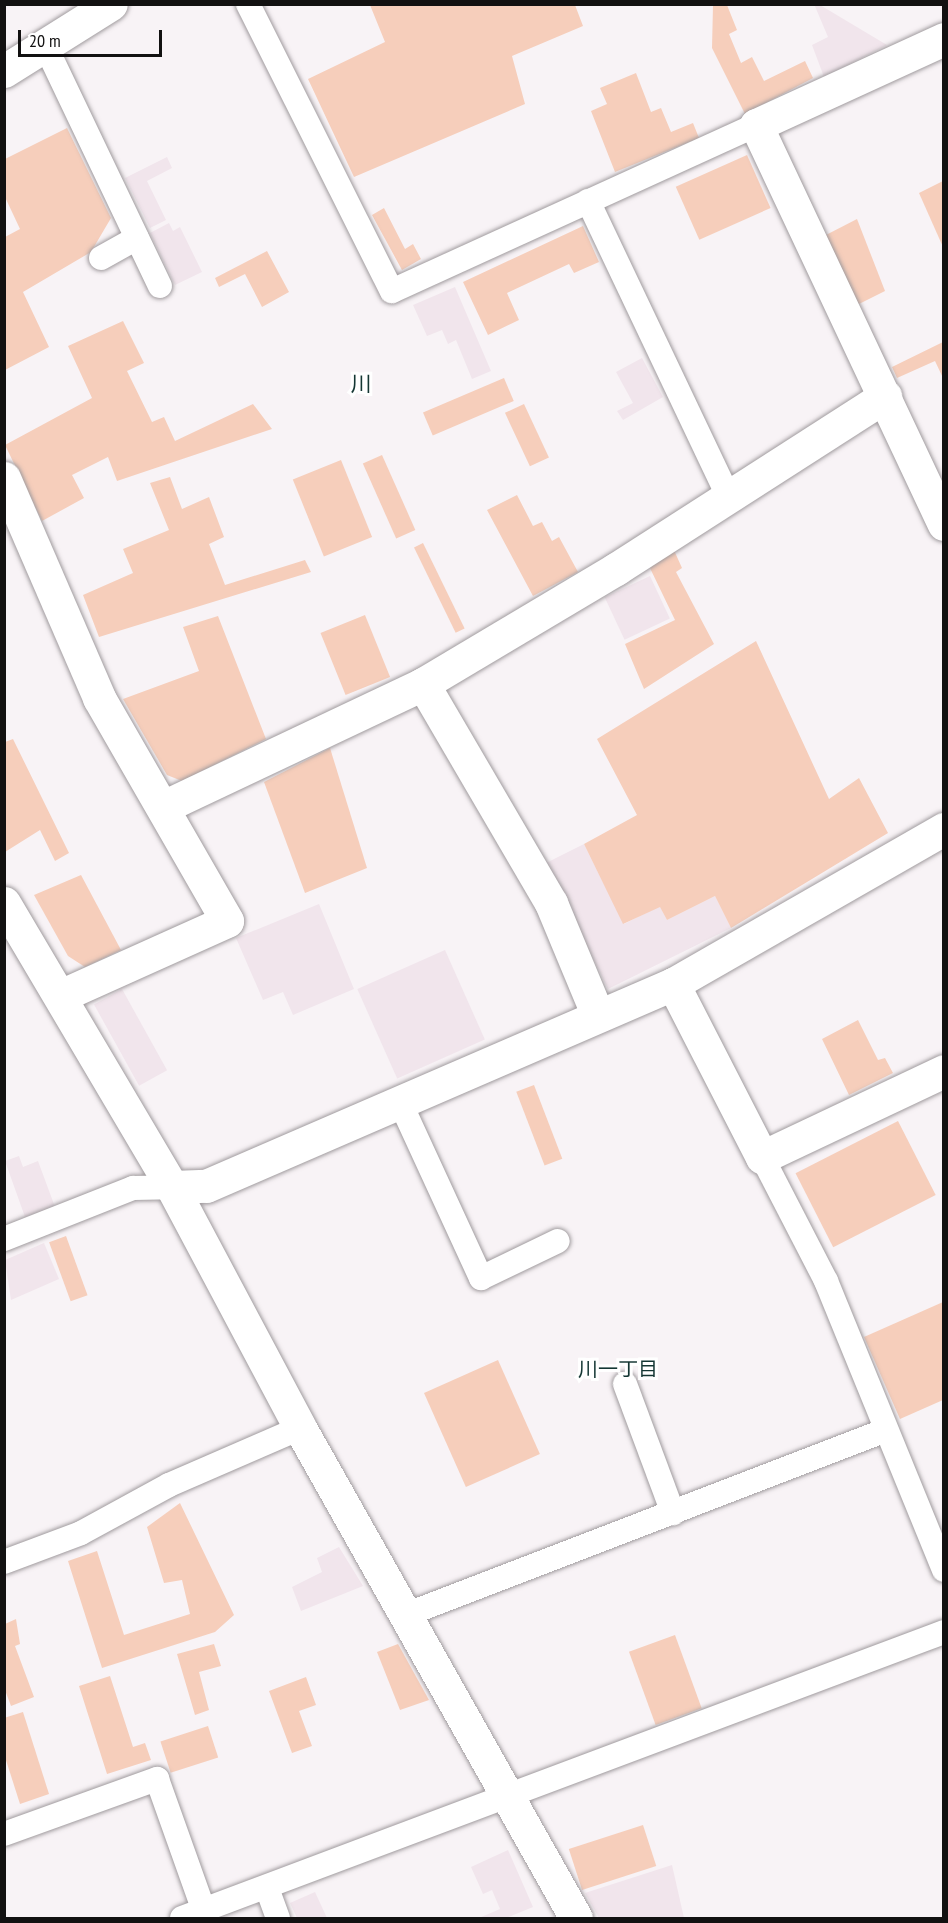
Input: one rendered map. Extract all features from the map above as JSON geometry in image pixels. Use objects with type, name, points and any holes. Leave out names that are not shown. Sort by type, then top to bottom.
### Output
[{"type":"street","points":[[4,71],[111,4]]},
{"type":"street","points":[[944,39],[756,125],[944,524]]},
{"type":"street","points":[[165,806],[423,684],[728,496],[885,396]]},
{"type":"street","points":[[4,478],[99,698],[165,806],[227,921],[60,996]]},
{"type":"street","points":[[423,684],[551,903],[598,1016]]},
{"type":"street","points":[[172,1187],[206,1186],[674,984],[944,829]]},
{"type":"street","points":[[4,903],[15,943],[60,996],[172,1187],[300,1428],[408,1614],[506,1797],[576,1918]]},
{"type":"street","points":[[674,984],[762,1157],[944,1071]]},
{"type":"lane","points":[[248,4],[392,291],[756,125]]},
{"type":"lane","points":[[45,45],[160,286]]},
{"type":"lane","points":[[588,201],[728,496]]},
{"type":"lane","points":[[101,258],[137,238]]},
{"type":"lane","points":[[400,1102],[481,1278],[558,1241]]},
{"type":"lane","points":[[762,1157],[826,1281],[944,1570]]},
{"type":"lane","points":[[4,1239],[133,1188],[172,1187]]},
{"type":"lane","points":[[625,1384],[673,1513]]},
{"type":"lane","points":[[4,1562],[81,1533],[169,1485],[300,1428]]},
{"type":"lane","points":[[408,1614],[886,1430]]},
{"type":"lane","points":[[4,1834],[156,1779],[193,1915],[944,1632]]},
{"type":"lane","points":[[267,1888],[278,1918]]},
{"type":"shaded area","points":[[814,4],[820,5],[887,45],[824,77],[812,45],[828,37]]},
{"type":"shaded area","points":[[370,5],[575,5],[583,26],[512,56],[525,104],[354,177],[308,79],[385,42]]},
{"type":"shaded area","points":[[713,5],[727,5],[737,30],[729,34],[741,63],[752,57],[764,81],[805,61],[813,78],[745,114],[712,48]]},
{"type":"shaded area","points":[[636,73],[651,112],[661,108],[671,132],[693,123],[699,138],[615,172],[591,111],[607,104],[600,88]]},
{"type":"shaded area","points":[[67,128],[111,218],[91,252],[23,292],[49,347],[5,370],[5,237],[20,229],[5,197],[5,159]]},
{"type":"shaded area","points":[[747,155],[771,208],[699,240],[676,187]]},
{"type":"shaded area","points":[[167,157],[172,168],[147,181],[166,220],[150,228],[125,178]]},
{"type":"shaded area","points":[[943,181],[943,247],[919,193]]},
{"type":"shaded area","points":[[384,208],[405,249],[413,244],[421,259],[402,270],[372,215]]},
{"type":"shaded area","points":[[857,219],[885,291],[857,305],[824,236]]},
{"type":"shaded area","points":[[169,223],[173,231],[180,227],[202,272],[175,285],[150,233]]},
{"type":"shaded area","points":[[583,226],[599,262],[574,273],[569,264],[507,293],[519,320],[488,335],[463,282]]},
{"type":"shaded area","points":[[267,251],[289,292],[262,307],[245,274],[219,287],[215,278]]},
{"type":"shaded area","points":[[455,287],[491,371],[472,379],[456,340],[448,344],[442,330],[427,336],[413,305]]},
{"type":"shaded area","points":[[123,321],[144,363],[127,371],[152,422],[164,417],[175,441],[253,404],[272,429],[117,481],[108,457],[72,475],[84,498],[42,521],[5,445],[92,398],[68,346]]},
{"type":"shaded area","points":[[943,342],[943,378],[935,361],[897,378],[892,367]]},
{"type":"shaded area","points":[[642,358],[663,397],[623,420],[617,411],[633,403],[616,372]]},
{"type":"shaded area","points":[[504,378],[514,401],[433,435],[423,412]]},
{"type":"shaded area","points":[[524,404],[549,457],[530,466],[505,413]]},
{"type":"shaded area","points":[[382,455],[415,530],[396,538],[363,464]]},
{"type":"shaded area","points":[[341,460],[372,537],[324,556],[293,479]]},
{"type":"shaded area","points":[[170,477],[182,509],[209,497],[224,537],[209,544],[225,585],[305,560],[311,572],[99,637],[83,595],[133,573],[123,549],[169,530],[150,483]]},
{"type":"shaded area","points":[[517,495],[533,526],[542,522],[552,541],[559,537],[578,572],[533,596],[487,510]]},
{"type":"shaded area","points":[[423,543],[465,628],[456,633],[414,547]]},
{"type":"shaded area","points":[[673,548],[682,568],[676,572],[714,644],[644,689],[625,644],[675,620],[649,566]]},
{"type":"shaded area","points":[[650,576],[670,619],[625,640],[605,597]]},
{"type":"shaded area","points":[[365,615],[390,677],[346,695],[320,633]]},
{"type":"shaded area","points":[[218,616],[266,739],[182,781],[167,775],[123,699],[199,671],[183,627]]},
{"type":"shaded area","points":[[756,641],[829,799],[859,778],[888,833],[731,928],[715,896],[667,920],[660,907],[623,924],[584,844],[637,815],[597,739]]},
{"type":"shaded area","points":[[13,739],[69,853],[55,861],[40,830],[5,852],[5,742]]},
{"type":"shaded area","points":[[330,748],[367,868],[305,893],[264,782]]},
{"type":"shaded area","points":[[584,844],[624,924],[660,906],[667,920],[715,896],[731,928],[608,989],[546,863]]},
{"type":"shaded area","points":[[81,875],[121,950],[85,967],[68,956],[34,895]]},
{"type":"shaded area","points":[[319,904],[354,989],[293,1015],[283,992],[263,1000],[236,938]]},
{"type":"shaded area","points":[[445,950],[485,1040],[397,1079],[357,989]]},
{"type":"shaded area","points":[[122,989],[167,1070],[139,1086],[94,1005]]},
{"type":"shaded area","points":[[858,1020],[878,1060],[885,1058],[893,1073],[849,1095],[822,1039]]},
{"type":"shaded area","points":[[534,1085],[562,1159],[545,1166],[516,1092]]},
{"type":"shaded area","points":[[898,1121],[936,1195],[833,1247],[796,1173]]},
{"type":"shaded area","points":[[19,1156],[23,1167],[38,1161],[55,1207],[25,1217],[5,1161]]},
{"type":"shaded area","points":[[66,1236],[88,1295],[71,1301],[49,1242]]},
{"type":"shaded area","points":[[44,1243],[59,1279],[11,1300],[5,1260]]},
{"type":"shaded area","points":[[943,1302],[943,1400],[900,1419],[864,1337]]},
{"type":"shaded area","points":[[498,1360],[540,1454],[466,1487],[424,1393]]},
{"type":"shaded area","points":[[180,1503],[234,1615],[215,1632],[102,1668],[68,1561],[97,1551],[124,1635],[190,1614],[182,1580],[164,1583],[147,1527]]},
{"type":"shaded area","points":[[339,1547],[363,1586],[301,1611],[292,1587],[322,1572],[317,1558]]},
{"type":"shaded area","points":[[16,1619],[20,1644],[15,1646],[34,1697],[11,1706],[5,1690],[5,1624]]},
{"type":"shaded area","points":[[675,1635],[702,1708],[656,1725],[629,1652]]},
{"type":"shaded area","points":[[214,1644],[221,1666],[199,1672],[209,1710],[195,1715],[177,1654]]},
{"type":"shaded area","points":[[398,1644],[429,1700],[400,1710],[377,1652]]},
{"type":"shaded area","points":[[110,1676],[133,1747],[145,1743],[151,1760],[107,1774],[79,1686]]},
{"type":"shaded area","points":[[306,1677],[316,1705],[299,1711],[312,1746],[292,1753],[269,1691]]},
{"type":"shaded area","points":[[23,1712],[49,1794],[20,1804],[5,1757],[4,1718]]},
{"type":"shaded area","points":[[208,1726],[218,1757],[171,1773],[160,1741]]},
{"type":"shaded area","points":[[643,1825],[656,1866],[582,1890],[569,1849]]},
{"type":"shaded area","points":[[508,1850],[533,1907],[506,1918],[479,1918],[500,1909],[492,1890],[483,1894],[471,1867]]},
{"type":"shaded area","points":[[672,1865],[684,1918],[599,1918],[585,1893]]},
{"type":"shaded area","points":[[315,1892],[327,1918],[297,1918],[290,1903]]},
{"type":"district","name":"川","points":[[361,384]]},
{"type":"district","name":"川一丁目","points":[[618,1369]]}]
